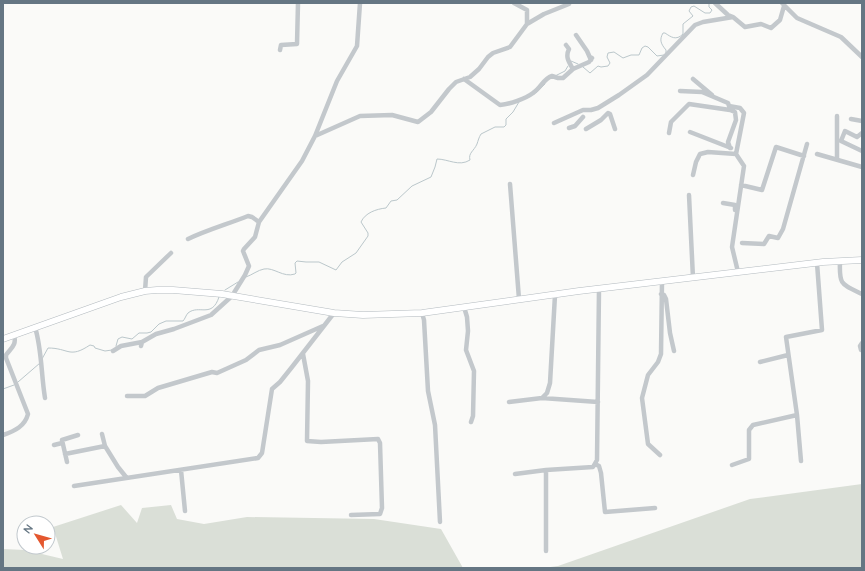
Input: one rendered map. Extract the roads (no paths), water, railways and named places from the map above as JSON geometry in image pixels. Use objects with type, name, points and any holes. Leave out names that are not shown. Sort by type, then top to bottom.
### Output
[{"type":"main road","points":[[3,340],[35,327],[121,297],[145,291],[173,290],[232,296],[334,314],[363,316],[422,313],[738,272],[817,263],[862,260]]},
{"type":"street","points":[[280,50],[281,45],[297,44],[298,3]]},
{"type":"street","points":[[113,351],[121,346],[141,344],[156,334],[211,315],[232,296],[249,266],[243,251],[255,237],[259,222],[302,161],[315,136],[338,81],[357,46],[360,3]]},
{"type":"street","points":[[514,3],[527,10],[527,24]]},
{"type":"street","points":[[714,3],[745,27],[761,24],[771,28],[780,20],[783,4]]},
{"type":"street","points":[[315,136],[360,116],[392,115],[418,122],[431,112],[456,82],[470,77],[493,53],[510,47],[527,24],[544,14],[569,4]]},
{"type":"street","points":[[783,4],[797,18],[841,37],[862,57]]},
{"type":"street","points":[[554,123],[583,110],[598,108],[619,95],[646,76],[695,24],[733,17]]},
{"type":"street","points":[[464,79],[500,105],[507,104],[533,93],[548,77],[552,76],[561,79],[574,69],[589,62],[591,59],[576,35]]},
{"type":"street","points":[[566,45],[569,49],[567,54],[568,59],[574,69]]},
{"type":"street","points":[[693,79],[716,98]]},
{"type":"street","points":[[680,91],[702,92],[728,103],[729,105],[740,108],[744,113],[736,152]]},
{"type":"street","points":[[669,133],[671,122],[689,104],[730,110],[735,112],[736,120],[732,135],[728,142],[730,148]]},
{"type":"street","points":[[586,128],[597,123],[608,113],[610,114],[615,129]]},
{"type":"street","points":[[836,116],[837,159]]},
{"type":"street","points":[[569,128],[574,126],[583,117]]},
{"type":"street","points":[[851,119],[862,121]]},
{"type":"street","points":[[862,133],[857,137],[845,131],[840,141],[862,151]]},
{"type":"street","points":[[690,132],[730,148],[736,152],[744,166],[732,247],[738,272]]},
{"type":"street","points":[[742,243],[764,244],[770,236],[778,238],[783,229],[807,144]]},
{"type":"street","points":[[741,185],[762,190],[776,147],[804,156]]},
{"type":"street","points":[[693,175],[696,162],[700,154],[708,152],[736,152]]},
{"type":"street","points":[[817,154],[862,167]]},
{"type":"street","points":[[510,184],[519,300]]},
{"type":"street","points":[[689,195],[693,278]]},
{"type":"street","points":[[723,203],[735,206],[730,239],[733,242]]},
{"type":"street","points":[[188,239],[210,229],[248,216],[259,222]]},
{"type":"street","points":[[145,291],[146,277],[171,253]]},
{"type":"street","points":[[840,261],[839,277],[843,285],[862,294]]},
{"type":"street","points":[[801,461],[797,415],[786,336],[822,330],[817,263]]},
{"type":"street","points":[[660,456],[648,444],[642,398],[648,375],[658,362],[661,354],[662,282]]},
{"type":"street","points":[[515,474],[546,470],[593,467],[597,460],[599,289]]},
{"type":"street","points":[[661,294],[666,298],[670,333],[674,351]]},
{"type":"street","points":[[542,398],[547,393],[550,383],[555,295]]},
{"type":"street","points":[[464,307],[467,317],[468,331],[466,350],[474,371],[473,416],[471,422]]},
{"type":"street","points":[[422,313],[424,320],[428,391],[435,425],[440,522]]},
{"type":"street","points":[[74,486],[258,458],[262,453],[272,389],[280,382],[334,314]]},
{"type":"street","points":[[126,396],[145,396],[158,388],[212,372],[217,372],[246,360],[259,350],[280,345],[325,326]]},
{"type":"street","points":[[35,327],[41,352],[41,372],[45,398]]},
{"type":"street","points":[[3,434],[20,428],[26,421],[28,414],[6,358],[6,355],[14,344],[14,335]]},
{"type":"street","points":[[861,350],[860,346],[862,343]]},
{"type":"street","points":[[303,354],[308,381],[307,441],[321,442],[378,439],[380,443],[382,508],[380,514],[351,515]]},
{"type":"street","points":[[760,362],[788,355]]},
{"type":"street","points":[[509,402],[542,398],[598,402]]},
{"type":"street","points":[[732,465],[749,459],[749,430],[753,425],[797,415]]},
{"type":"street","points":[[102,434],[104,446],[126,477]]},
{"type":"street","points":[[54,445],[62,443],[62,440],[78,435]]},
{"type":"street","points":[[62,443],[67,462]]},
{"type":"street","points":[[65,454],[104,446]]},
{"type":"street","points":[[595,464],[599,466],[602,473],[605,512],[656,508]]},
{"type":"street","points":[[181,470],[185,510]]},
{"type":"street","points":[[546,470],[546,551]]},
{"type":"waterway","points":[[666,53],[666,50],[661,42],[663,33],[674,38],[680,36],[683,34],[683,24],[693,16],[689,11],[691,7],[694,6],[705,13],[710,13],[712,10],[709,7],[709,3]]},
{"type":"waterway","points":[[583,67],[590,73],[598,66],[608,66],[610,63],[607,57],[608,53],[614,52],[623,58],[631,55],[639,55],[642,48],[645,46],[657,56],[664,55]]},
{"type":"waterway","points":[[571,61],[578,64]]},
{"type":"waterway","points":[[555,76],[565,71],[568,66]]},
{"type":"waterway","points":[[536,93],[545,84]]},
{"type":"waterway","points":[[246,277],[264,269],[286,275],[295,274],[295,263],[297,261],[319,262],[336,270],[342,262],[356,253],[368,236],[368,233],[361,222],[365,216],[375,210],[386,208],[391,201],[397,200],[412,186],[431,177],[437,159],[458,163],[470,160],[471,154],[481,134],[495,127],[504,127],[506,125],[506,119],[513,112],[519,102]]},
{"type":"waterway","points":[[225,290],[238,282]]},
{"type":"waterway","points":[[116,346],[118,339],[122,337],[132,339],[139,333],[151,332],[159,324],[166,321],[183,321],[188,313],[192,311],[213,308],[219,297]]},
{"type":"waterway","points":[[42,359],[48,348],[73,352],[90,345],[105,351],[112,350]]},
{"type":"waterway","points":[[18,382],[40,363]]},
{"type":"waterway","points":[[3,389],[14,385]]}]
